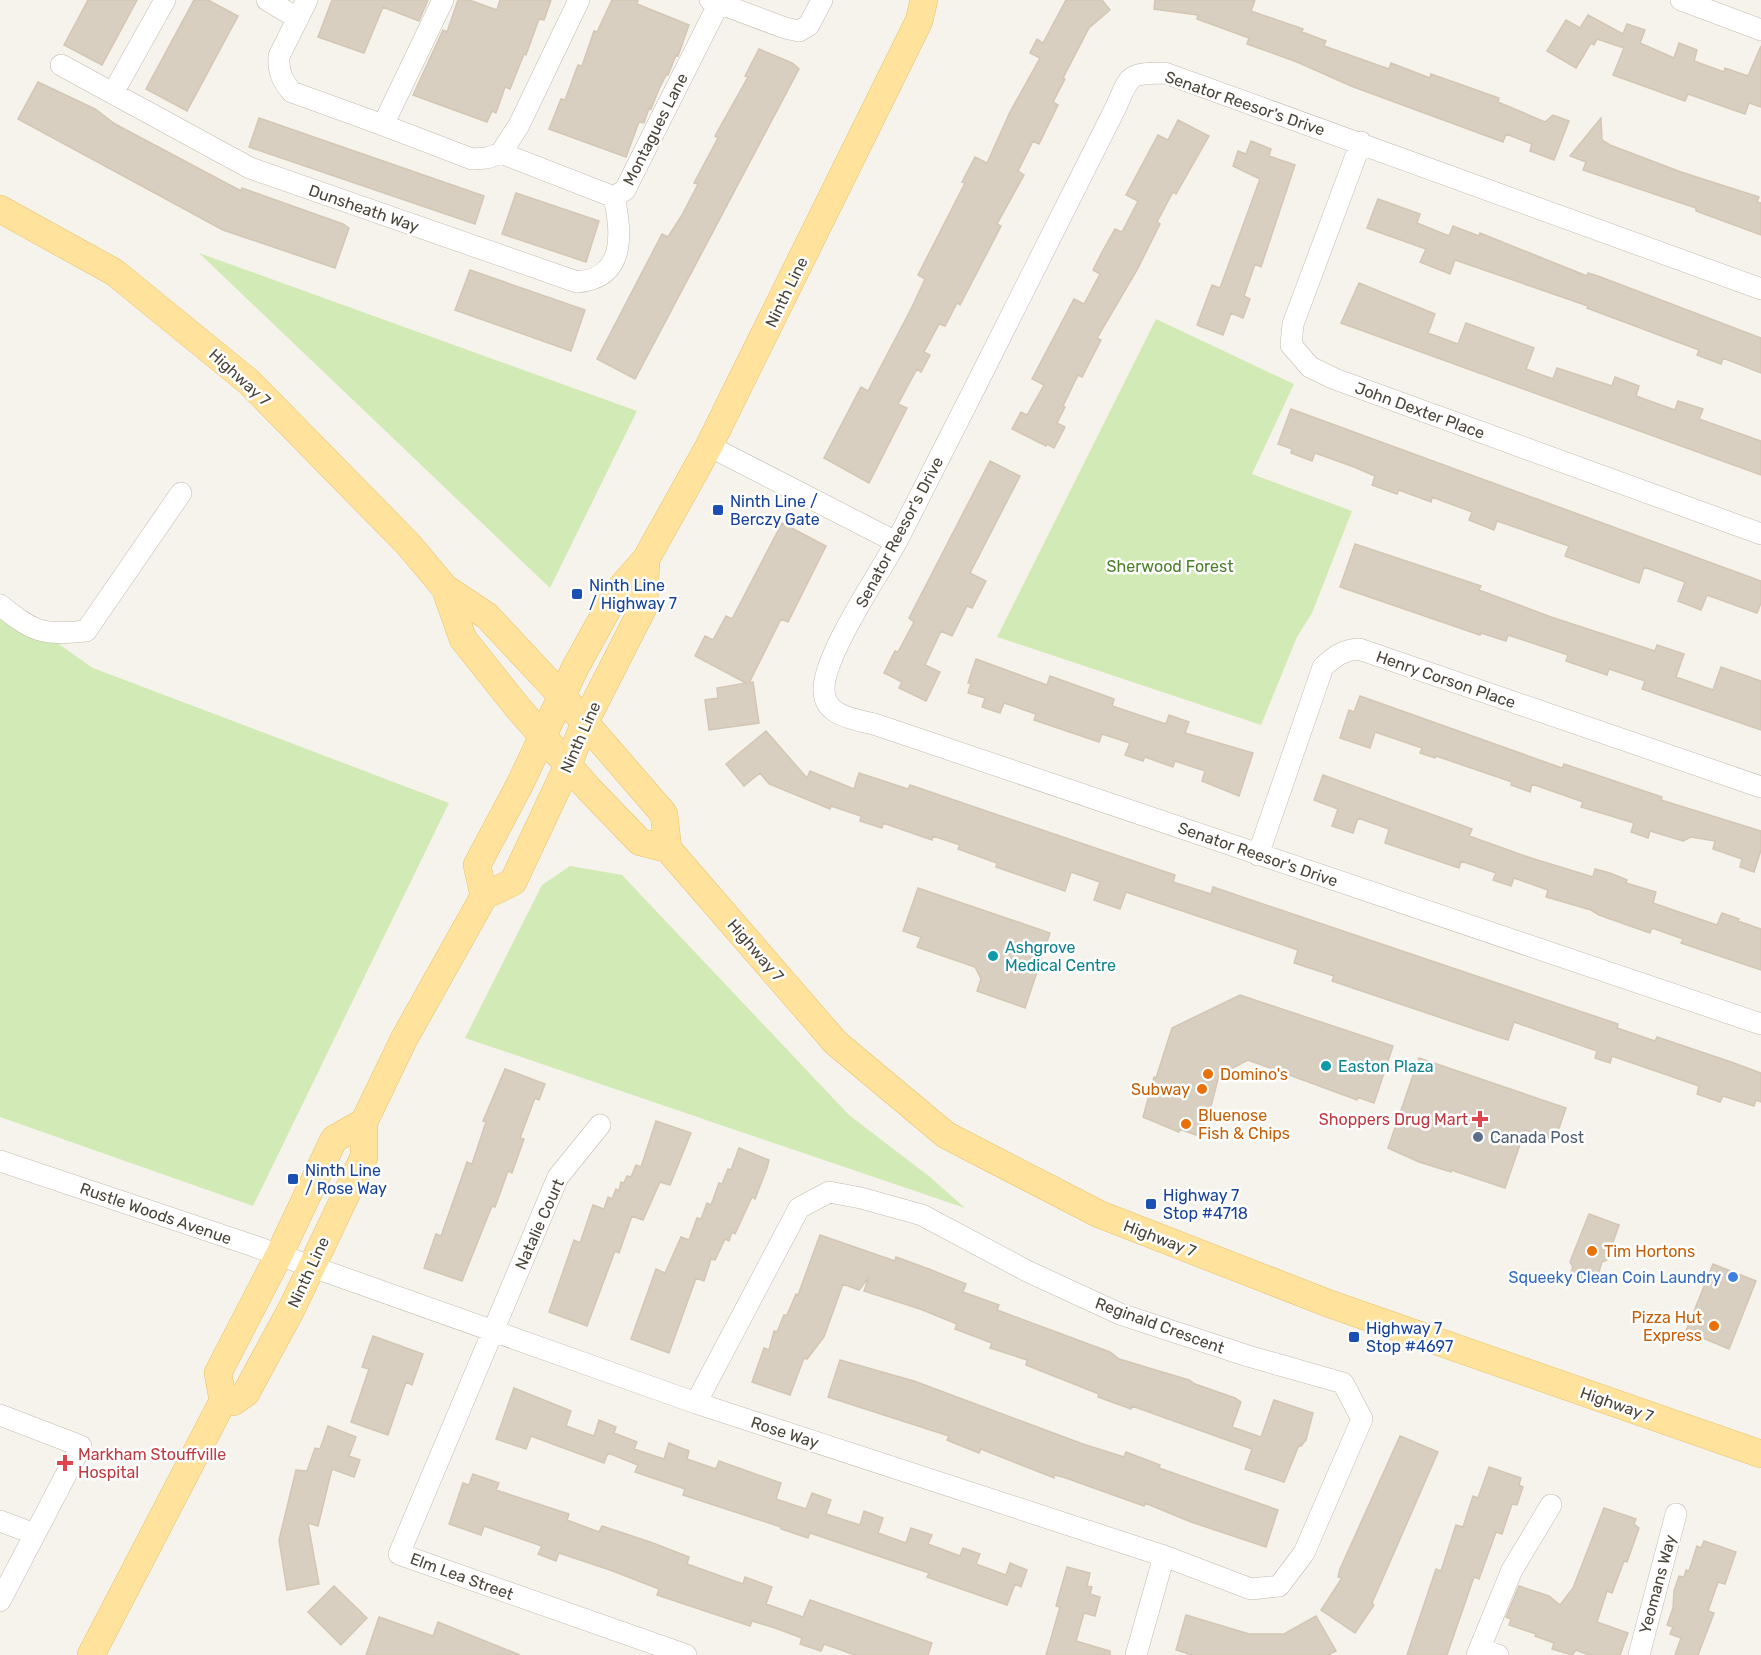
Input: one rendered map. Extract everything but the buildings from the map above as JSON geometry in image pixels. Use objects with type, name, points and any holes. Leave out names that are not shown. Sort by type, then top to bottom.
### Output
[{"type":"main road","name":"Ninth Line","points":[[484,896],[477,865],[543,737],[561,695],[617,592],[646,559],[709,446],[922,11],[938,0]]},
{"type":"main road","name":"Highway 7","points":[[0,209],[114,272],[249,382],[408,544],[445,588],[487,616],[561,695],[664,814],[668,849],[836,1043],[946,1135],[1099,1214],[1330,1304],[1761,1454]]},
{"type":"main road","name":"Ninth Line","points":[[364,1122],[334,1139],[279,1255],[218,1373],[223,1401],[233,1402],[246,1393],[364,1157],[364,1122],[404,1040],[484,896],[513,882],[568,765],[584,724],[644,606],[646,559]]},
{"type":"main road","name":"Highway 7","points":[[445,588],[463,639],[543,737],[640,842],[668,849]]},
{"type":"main road","points":[[91,1655],[223,1401]]},
{"type":"street","points":[[112,93],[165,0]]},
{"type":"street","points":[[267,0],[302,9],[279,56],[285,84],[292,92],[472,159],[487,158],[501,153],[535,93],[579,0]]},
{"type":"street","points":[[383,125],[443,0]]},
{"type":"street","points":[[715,2],[785,28],[800,31],[809,25],[822,0]]},
{"type":"street","points":[[1681,0],[1761,30]]},
{"type":"street","name":"Montagues Lane","points":[[501,153],[614,197],[625,190],[715,2]]},
{"type":"street","name":"Dunsheath Way","points":[[61,65],[250,168],[577,282],[598,277],[609,268],[616,255],[621,236],[614,197]]},
{"type":"street","name":"Senator Reesor's Drive","points":[[1761,289],[1361,142],[1165,73],[1140,75],[1124,84],[1115,109],[896,542],[842,638],[826,676],[825,700],[841,716],[874,724],[1761,1024]]},
{"type":"street","name":"John Dexter Place","points":[[1361,142],[1293,324],[1291,345],[1310,367],[1335,379],[1761,534]]},
{"type":"street","points":[[709,446],[896,542]]},
{"type":"street","points":[[0,605],[26,626],[50,634],[86,631],[181,493]]},
{"type":"street","name":"Henry Corson Place","points":[[1258,855],[1323,667],[1336,655],[1347,650],[1359,649],[1761,787]]},
{"type":"street","name":"Natalie Court","points":[[492,1331],[558,1177],[600,1125]]},
{"type":"street","name":"Rustle Woods Avenue","points":[[0,1161],[311,1266]]},
{"type":"street","name":"Reginald Crescent","points":[[696,1403],[799,1208],[829,1192],[861,1198],[922,1215],[1027,1271],[1120,1314],[1248,1356],[1343,1383],[1362,1419],[1304,1553],[1279,1586],[1251,1589],[1164,1556]]},
{"type":"street","name":"Rose Way","points":[[311,1266],[696,1403],[1164,1556]]},
{"type":"street","name":"Elm Lea Street","points":[[492,1331],[399,1554],[686,1655]]},
{"type":"street","points":[[0,1415],[81,1446],[0,1601]]},
{"type":"street","points":[[1485,1653],[1512,1570],[1551,1505]]},
{"type":"street","name":"Yeomans Way","points":[[1639,1655],[1676,1514]]},
{"type":"street","points":[[0,1521],[35,1534]]},
{"type":"street","points":[[1136,1655],[1164,1556]]},
{"type":"green space","points":[[199,253],[637,411],[550,588]]},
{"type":"green space","name":"Sherwood Forest","points":[[1156,319],[1294,384],[1252,474],[1352,511],[1312,613],[1297,637],[1261,725],[997,637]]},
{"type":"green space","points":[[0,603],[93,668],[449,803],[253,1206],[0,1117]]},
{"type":"green space","points":[[570,866],[622,875],[849,1115],[930,1177],[965,1208],[465,1038],[542,885]]},
{"type":"place","name":"Ninth Line / Berczy Gate","points":[[718,510]]},
{"type":"place","name":"Ninth Line / Highway 7","points":[[577,594]]},
{"type":"place","name":"Ashgrove Medical Centre","points":[[993,956]]},
{"type":"place","name":"Easton Plaza","points":[[1326,1066]]},
{"type":"place","name":"Domino's","points":[[1208,1074]]},
{"type":"place","name":"Subway","points":[[1202,1089]]},
{"type":"place","name":"Shoppers Drug Mart","points":[[1480,1119]]},
{"type":"place","name":"Bluenose Fish & Chips","points":[[1186,1124]]},
{"type":"place","name":"Canada Post","points":[[1478,1137]]},
{"type":"place","name":"Ninth Line / Rose Way","points":[[293,1179]]},
{"type":"place","name":"Highway 7 Stop #4718","points":[[1151,1204]]},
{"type":"place","name":"Tim Hortons","points":[[1592,1251]]},
{"type":"place","name":"Squeeky Clean Coin Laundry","points":[[1733,1277]]},
{"type":"place","name":"Pizza Hut Express","points":[[1714,1326]]},
{"type":"place","name":"Highway 7 Stop #4697","points":[[1354,1337]]},
{"type":"place","name":"Markham Stouffville Hospital","points":[[65,1463]]}]
